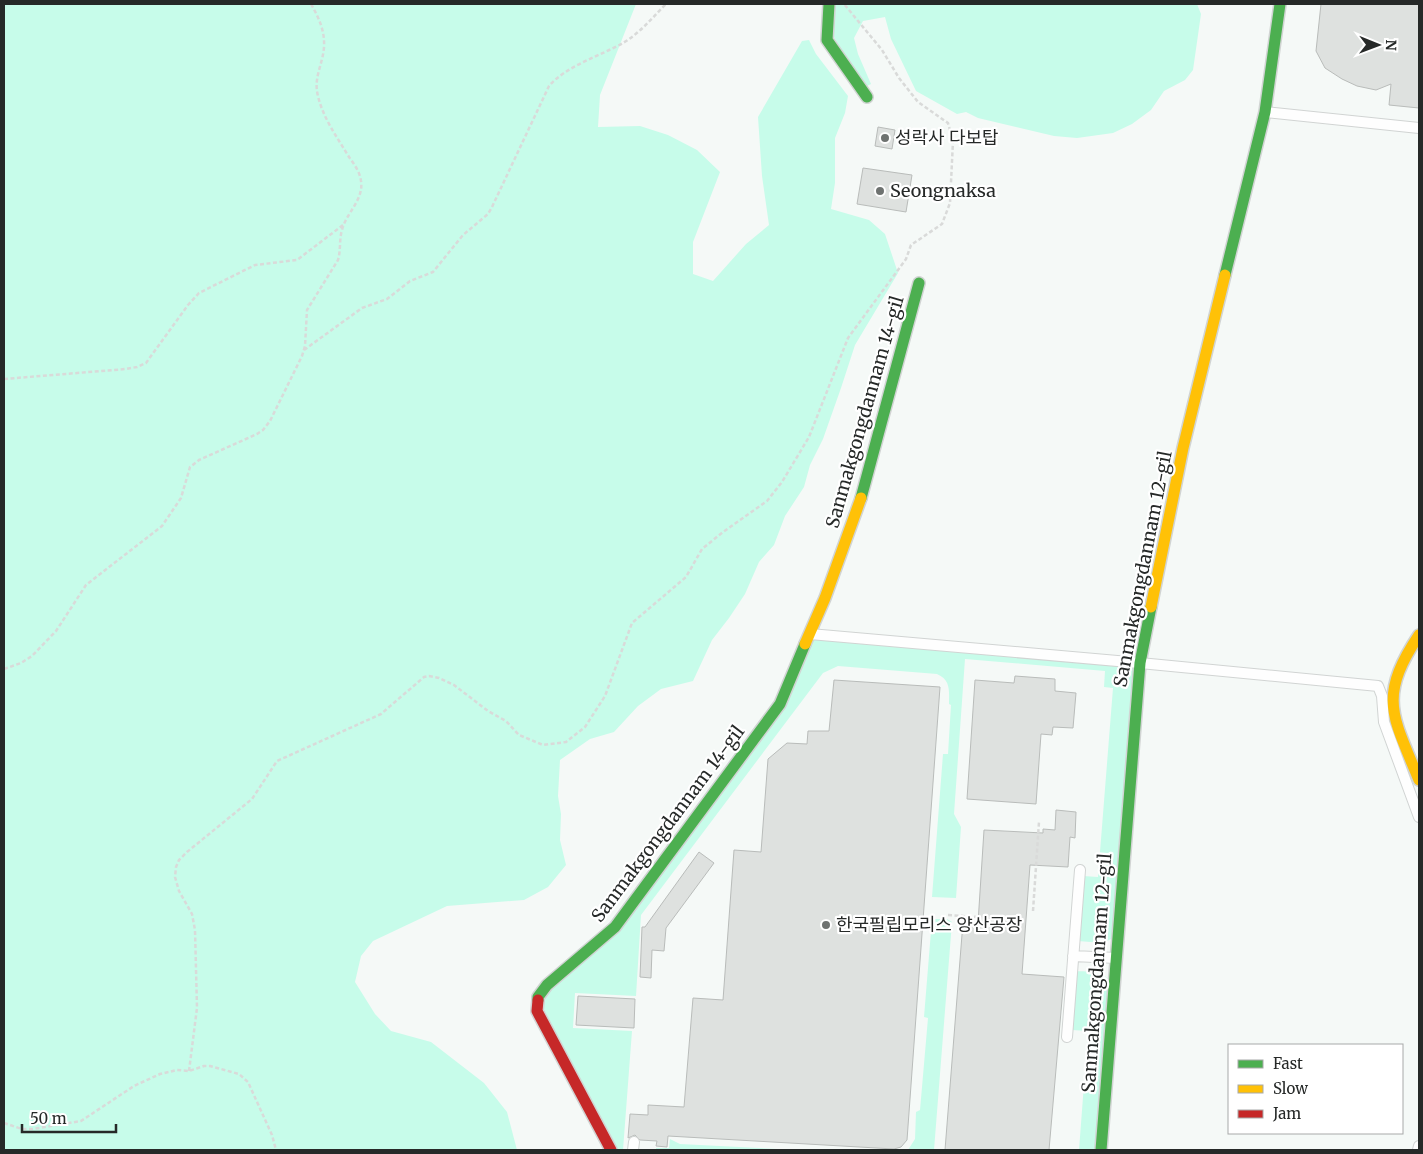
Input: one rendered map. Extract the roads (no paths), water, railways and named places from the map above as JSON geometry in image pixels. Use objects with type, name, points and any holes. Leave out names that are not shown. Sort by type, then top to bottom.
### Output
[{"type":"street","points":[[828,4],[830,15],[826,33],[827,40],[867,97]]},
{"type":"street","name":"Sanmakgongdannam 12-gil","points":[[1101,1150],[1140,663],[1183,448],[1265,112],[1280,4]]},
{"type":"street","points":[[1265,112],[1419,128]]},
{"type":"street","name":"Sanmakgongdannam 14-gil","points":[[611,1150],[537,1011],[538,997],[548,985],[615,927],[780,704],[810,634],[860,503],[919,283]]},
{"type":"street","points":[[810,634],[1378,686],[1382,696],[1384,722],[1419,817]]},
{"type":"street","points":[[1419,636],[1398,675],[1392,691],[1392,699],[1394,715],[1419,780]]},
{"type":"street","points":[[1068,1037],[1080,870]]},
{"type":"street","points":[[1074,956],[1116,958]]},
{"type":"street","points":[[1418,1150],[1419,1146]]},
{"type":"place","name":"성락사 다보탑","points":[[885,138]]},
{"type":"place","name":"Seongnaksa","points":[[880,191]]},
{"type":"place","name":"한국필립모리스 양산공장","points":[[826,925]]}]
